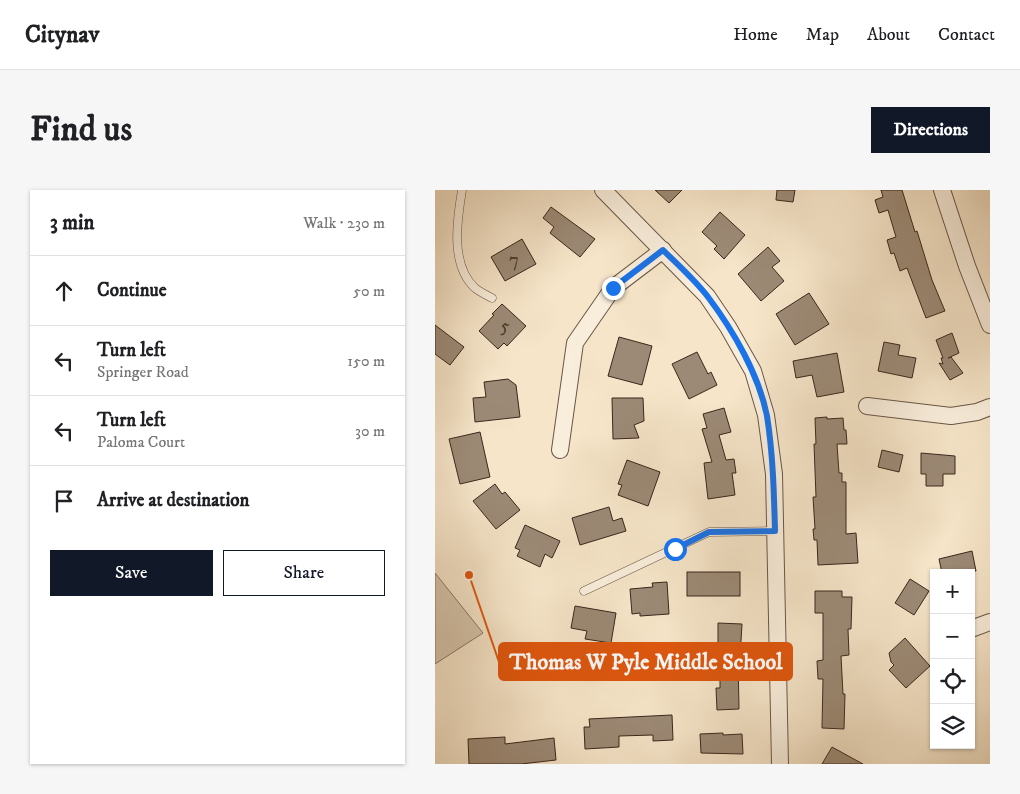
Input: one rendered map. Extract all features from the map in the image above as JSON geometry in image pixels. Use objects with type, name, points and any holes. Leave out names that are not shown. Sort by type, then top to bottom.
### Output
[{"type":"street","points":[[603,190],[707,296],[728,326],[753,371],[766,415],[774,474],[780,764]]},
{"type":"street","points":[[942,190],[967,266],[990,324]]},
{"type":"street","points":[[559,450],[575,343],[613,288],[663,250]]},
{"type":"street","points":[[867,406],[951,416],[977,412],[990,407]]},
{"type":"street","points":[[975,628],[990,622]]},
{"type":"lane","points":[[463,190],[457,219],[458,249],[465,276],[476,289],[492,298]]},
{"type":"lane","points":[[584,591],[709,532],[775,531]]},
{"type":"shaded area","points":[[435,573],[483,633],[435,664]]},
{"type":"building","points":[[655,190],[682,190],[669,203]]},
{"type":"building","points":[[777,190],[795,190],[793,202],[776,200]]},
{"type":"building","points":[[881,190],[902,190],[932,280],[945,311],[926,318],[907,268],[900,271],[894,253],[891,254],[887,240],[896,237],[888,210],[879,213],[875,200],[883,197]]},
{"type":"building","points":[[551,207],[595,239],[580,257],[550,233],[554,227],[543,218]]},
{"type":"building","points":[[720,212],[745,235],[724,259],[714,249],[717,246],[702,232]]},
{"type":"building","points":[[522,239],[536,264],[505,281],[491,257]]},
{"type":"building","points":[[768,247],[780,261],[772,267],[784,281],[761,301],[738,274]]},
{"type":"building","points":[[809,293],[829,324],[795,345],[776,314]]},
{"type":"building","points":[[502,304],[526,326],[507,346],[504,343],[498,349],[479,331]]},
{"type":"building","points":[[435,325],[464,347],[450,365],[435,354]]},
{"type":"building","points":[[952,333],[959,353],[948,358],[951,357],[963,373],[950,380],[939,363],[943,364],[941,358],[943,358],[936,340]]},
{"type":"building","points":[[619,337],[652,346],[642,385],[608,376]]},
{"type":"building","points":[[884,342],[900,345],[898,355],[916,358],[912,378],[878,371]]},
{"type":"building","points":[[697,352],[708,374],[711,372],[717,385],[689,399],[672,364]]},
{"type":"building","points":[[837,353],[844,392],[817,397],[812,375],[796,378],[793,361]]},
{"type":"building","points":[[508,379],[516,385],[520,417],[475,422],[473,398],[486,397],[484,382]]},
{"type":"building","points":[[612,398],[643,398],[644,421],[634,425],[639,438],[613,439]]},
{"type":"building","points":[[724,408],[731,432],[719,435],[726,460],[734,459],[736,473],[732,473],[735,495],[708,499],[704,463],[712,462],[702,429],[707,428],[703,414]]},
{"type":"building","points":[[827,417],[827,419],[843,418],[844,430],[846,430],[847,444],[837,444],[839,473],[842,473],[842,482],[846,482],[846,534],[856,533],[858,563],[818,565],[817,540],[814,540],[813,529],[815,529],[813,497],[816,497],[815,418]]},
{"type":"building","points":[[480,432],[490,477],[460,484],[449,439]]},
{"type":"building","points":[[882,450],[903,455],[899,472],[878,467]]},
{"type":"building","points":[[921,453],[955,456],[955,474],[943,474],[943,486],[926,486],[926,474],[921,474]]},
{"type":"building","points":[[627,460],[660,472],[648,506],[618,495],[622,485],[618,484]]},
{"type":"building","points":[[495,484],[502,494],[505,492],[520,510],[496,529],[473,501]]},
{"type":"building","points":[[609,507],[613,521],[622,518],[626,531],[580,545],[572,518]]},
{"type":"building","points":[[525,525],[560,541],[552,558],[545,554],[540,567],[517,556],[520,550],[515,548]]},
{"type":"building","points":[[972,551],[976,571],[975,569],[941,569],[939,559]]},
{"type":"building","points":[[687,572],[740,572],[740,596],[687,596]]},
{"type":"building","points":[[910,579],[929,591],[914,615],[895,603]]},
{"type":"building","points":[[667,582],[669,614],[640,616],[640,613],[632,614],[630,589],[653,587],[652,583]]},
{"type":"building","points":[[815,591],[842,591],[842,597],[852,597],[851,629],[848,629],[849,655],[841,656],[843,694],[845,694],[844,729],[822,728],[823,679],[818,679],[817,661],[823,660],[823,613],[815,613]]},
{"type":"building","points":[[575,606],[616,613],[611,643],[585,639],[587,631],[571,628]]},
{"type":"building","points":[[718,623],[742,624],[740,657],[738,657],[739,709],[717,710],[716,688],[720,688]]},
{"type":"building","points":[[905,638],[930,666],[906,688],[889,670],[894,665],[891,662],[889,653]]},
{"type":"building","points":[[672,715],[673,740],[653,741],[653,735],[619,736],[619,747],[585,749],[584,727],[590,727],[589,719]]},
{"type":"building","points":[[723,733],[723,735],[742,734],[743,754],[701,753],[700,734]]},
{"type":"building","points":[[505,737],[505,744],[554,738],[556,760],[521,764],[469,764],[468,739]]},
{"type":"building","points":[[832,747],[863,764],[822,764]]},
{"type":"place","name":"Thomas W Pyle Middle School","points":[[469,575]]},
{"type":"route","points":[[613,288],[663,250],[707,296],[728,326],[753,371],[766,415],[774,474],[775,531],[709,532],[675,549]]}]
